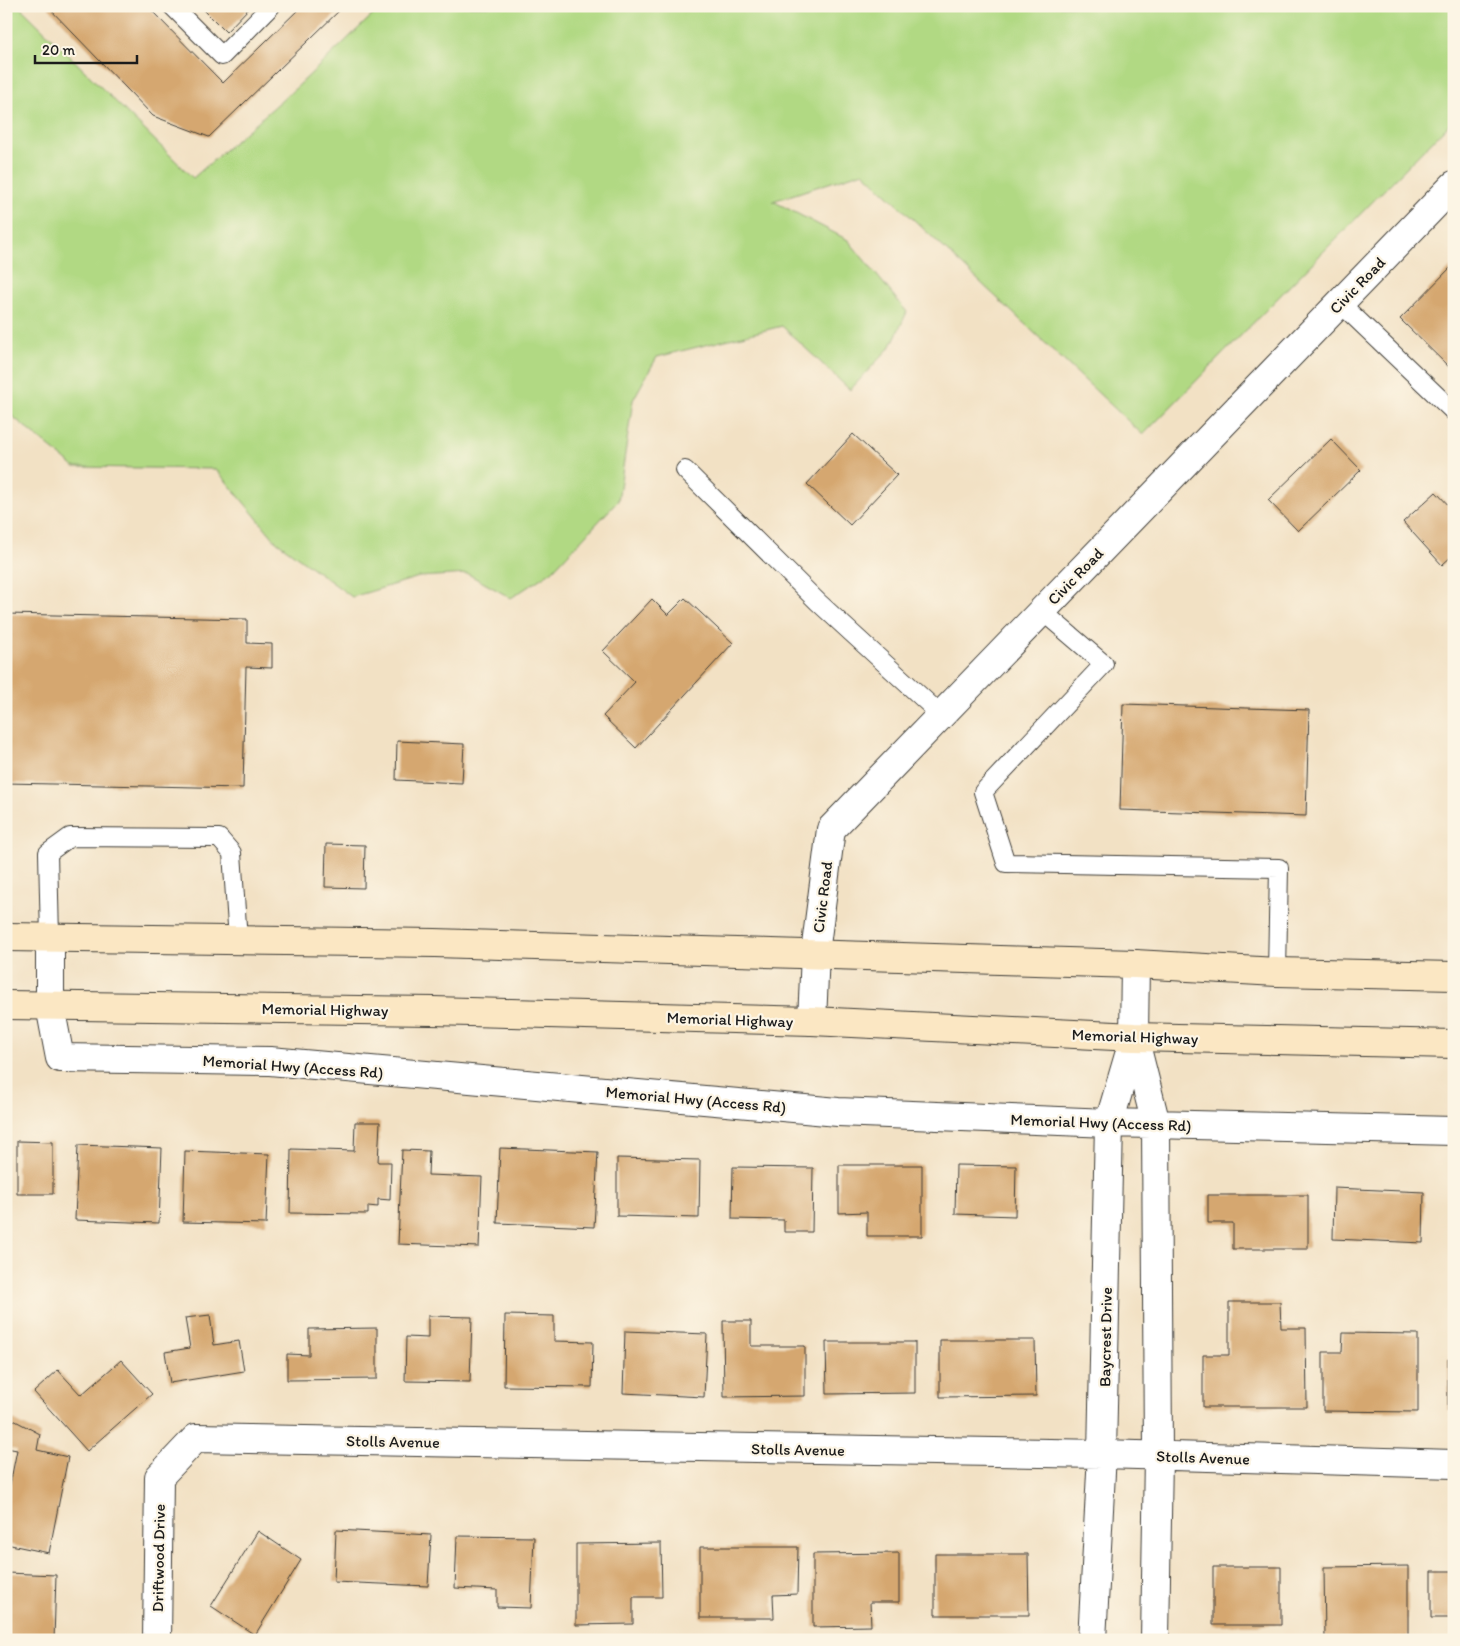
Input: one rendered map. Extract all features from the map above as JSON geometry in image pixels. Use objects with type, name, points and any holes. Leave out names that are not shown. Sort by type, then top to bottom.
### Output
[{"type":"main road","points":[[6,937],[434,943],[1135,964],[1277,972],[1454,976]]},
{"type":"main road","name":"Memorial Highway","points":[[6,1005],[433,1010],[812,1021],[1134,1037],[1454,1044]]},
{"type":"street","name":"Civic Road","points":[[812,1021],[815,954],[831,829],[1454,185]]},
{"type":"street","name":"Memorial Hwy (Access Rd)","points":[[50,938],[50,1006],[60,1058],[270,1062],[838,1112],[1109,1123],[1454,1131]]},
{"type":"street","name":"Baycrest Drive","points":[[1135,964],[1134,1037],[1156,1124],[1158,1456],[1155,1640]]},
{"type":"street","name":"Baycrest Drive","points":[[1092,1640],[1102,1454],[1109,1123],[1134,1037]]},
{"type":"street","name":"Stolls Avenue","points":[[159,1477],[196,1438],[1102,1454],[1454,1464]]},
{"type":"street","name":"Driftwood Drive","points":[[157,1640],[159,1477]]},
{"type":"lane","points":[[172,6],[222,56],[271,6]]},
{"type":"lane","points":[[1340,303],[1454,412]]},
{"type":"lane","points":[[685,470],[818,602],[940,715]]},
{"type":"lane","points":[[1042,611],[1104,664],[982,792],[1006,863],[1279,868],[1277,972]]},
{"type":"lane","points":[[50,938],[48,853],[70,837],[219,838],[232,853],[238,940]]},
{"type":"green space","points":[[6,6],[19,6],[193,178],[297,87],[382,6],[1454,6],[1454,119],[1143,435],[863,172],[773,201],[848,240],[907,312],[891,346],[850,390],[782,326],[657,357],[633,400],[618,501],[552,571],[511,598],[468,574],[419,577],[352,597],[276,541],[216,469],[74,467],[6,411]]},
{"type":"building","points":[[47,6],[147,6],[223,83],[302,6],[344,6],[209,137],[153,116]]},
{"type":"building","points":[[200,6],[251,6],[226,32]]},
{"type":"building","points":[[1454,264],[1454,372],[1400,319]]},
{"type":"building","points":[[853,434],[897,475],[850,525],[807,484]]},
{"type":"building","points":[[1331,439],[1361,470],[1298,531],[1268,500]]},
{"type":"building","points":[[1436,492],[1454,511],[1454,554],[1442,565],[1403,522]]},
{"type":"building","points":[[685,598],[733,643],[636,748],[603,716],[635,682],[603,651],[652,599],[668,615]]},
{"type":"building","points":[[6,614],[247,619],[247,643],[272,644],[272,668],[246,667],[243,788],[6,783]]},
{"type":"building","points":[[1123,704],[1309,710],[1306,816],[1120,810]]},
{"type":"building","points":[[397,741],[464,744],[462,783],[396,780]]},
{"type":"building","points":[[326,844],[365,845],[364,888],[325,887]]},
{"type":"building","points":[[355,1122],[380,1122],[378,1162],[391,1162],[390,1200],[378,1199],[378,1207],[368,1206],[368,1214],[290,1213],[291,1149],[354,1151]]},
{"type":"building","points":[[17,1141],[53,1142],[53,1194],[17,1194]]},
{"type":"building","points":[[78,1145],[162,1148],[159,1223],[75,1220]]},
{"type":"building","points":[[500,1148],[598,1152],[594,1227],[497,1223]]},
{"type":"building","points":[[402,1150],[429,1151],[428,1175],[482,1177],[479,1247],[398,1244]]},
{"type":"building","points":[[185,1151],[269,1154],[266,1224],[183,1222]]},
{"type":"building","points":[[617,1158],[700,1160],[699,1218],[617,1216]]},
{"type":"building","points":[[839,1165],[922,1165],[922,1236],[867,1236],[867,1212],[839,1213]]},
{"type":"building","points":[[956,1165],[1016,1166],[1015,1216],[955,1214]]},
{"type":"building","points":[[733,1167],[813,1168],[812,1232],[784,1232],[784,1220],[732,1219]]},
{"type":"building","points":[[1334,1188],[1424,1192],[1423,1243],[1333,1239]]},
{"type":"building","points":[[1208,1195],[1308,1195],[1308,1249],[1233,1249],[1233,1223],[1208,1223]]},
{"type":"building","points":[[1229,1302],[1280,1302],[1281,1328],[1306,1328],[1307,1407],[1203,1407],[1203,1355],[1229,1355]]},
{"type":"building","points":[[210,1315],[214,1345],[239,1341],[244,1371],[170,1383],[165,1352],[190,1348],[185,1318]]},
{"type":"building","points":[[505,1315],[554,1316],[554,1341],[593,1342],[592,1387],[504,1386]]},
{"type":"building","points":[[428,1316],[472,1317],[470,1382],[405,1381],[406,1337],[428,1338]]},
{"type":"building","points":[[723,1321],[751,1321],[751,1346],[805,1346],[805,1396],[724,1397]]},
{"type":"building","points":[[377,1328],[377,1379],[287,1380],[287,1354],[309,1355],[309,1329]]},
{"type":"building","points":[[625,1331],[707,1334],[704,1397],[623,1393]]},
{"type":"building","points":[[1343,1333],[1418,1334],[1418,1412],[1323,1411],[1323,1352],[1342,1352]]},
{"type":"building","points":[[940,1340],[1035,1340],[1036,1396],[940,1397]]},
{"type":"building","points":[[826,1342],[915,1342],[915,1393],[827,1394]]},
{"type":"building","points":[[1448,1359],[1454,1359],[1454,1411],[1448,1411]]},
{"type":"building","points":[[121,1360],[152,1394],[87,1451],[34,1392],[58,1370],[81,1395]]},
{"type":"building","points":[[6,1416],[40,1434],[37,1450],[68,1457],[49,1553],[6,1544],[6,1504],[17,1450],[6,1448]]},
{"type":"building","points":[[336,1530],[431,1535],[428,1586],[334,1582]]},
{"type":"building","points":[[258,1531],[301,1560],[255,1635],[211,1606]]},
{"type":"building","points":[[457,1536],[534,1537],[531,1608],[497,1607],[497,1590],[455,1588]]},
{"type":"building","points":[[661,1543],[662,1597],[633,1597],[633,1624],[576,1625],[576,1544]]},
{"type":"building","points":[[700,1547],[798,1547],[797,1594],[773,1595],[774,1618],[700,1618]]},
{"type":"building","points":[[899,1553],[899,1602],[870,1602],[871,1626],[813,1627],[813,1554]]},
{"type":"building","points":[[935,1554],[1028,1554],[1029,1615],[935,1615]]},
{"type":"building","points":[[1408,1566],[1408,1640],[1325,1640],[1324,1567]]},
{"type":"building","points":[[1213,1567],[1281,1567],[1281,1625],[1213,1625]]},
{"type":"building","points":[[1431,1571],[1454,1571],[1454,1618],[1431,1618]]},
{"type":"building","points":[[6,1573],[56,1575],[54,1640],[6,1640]]}]
